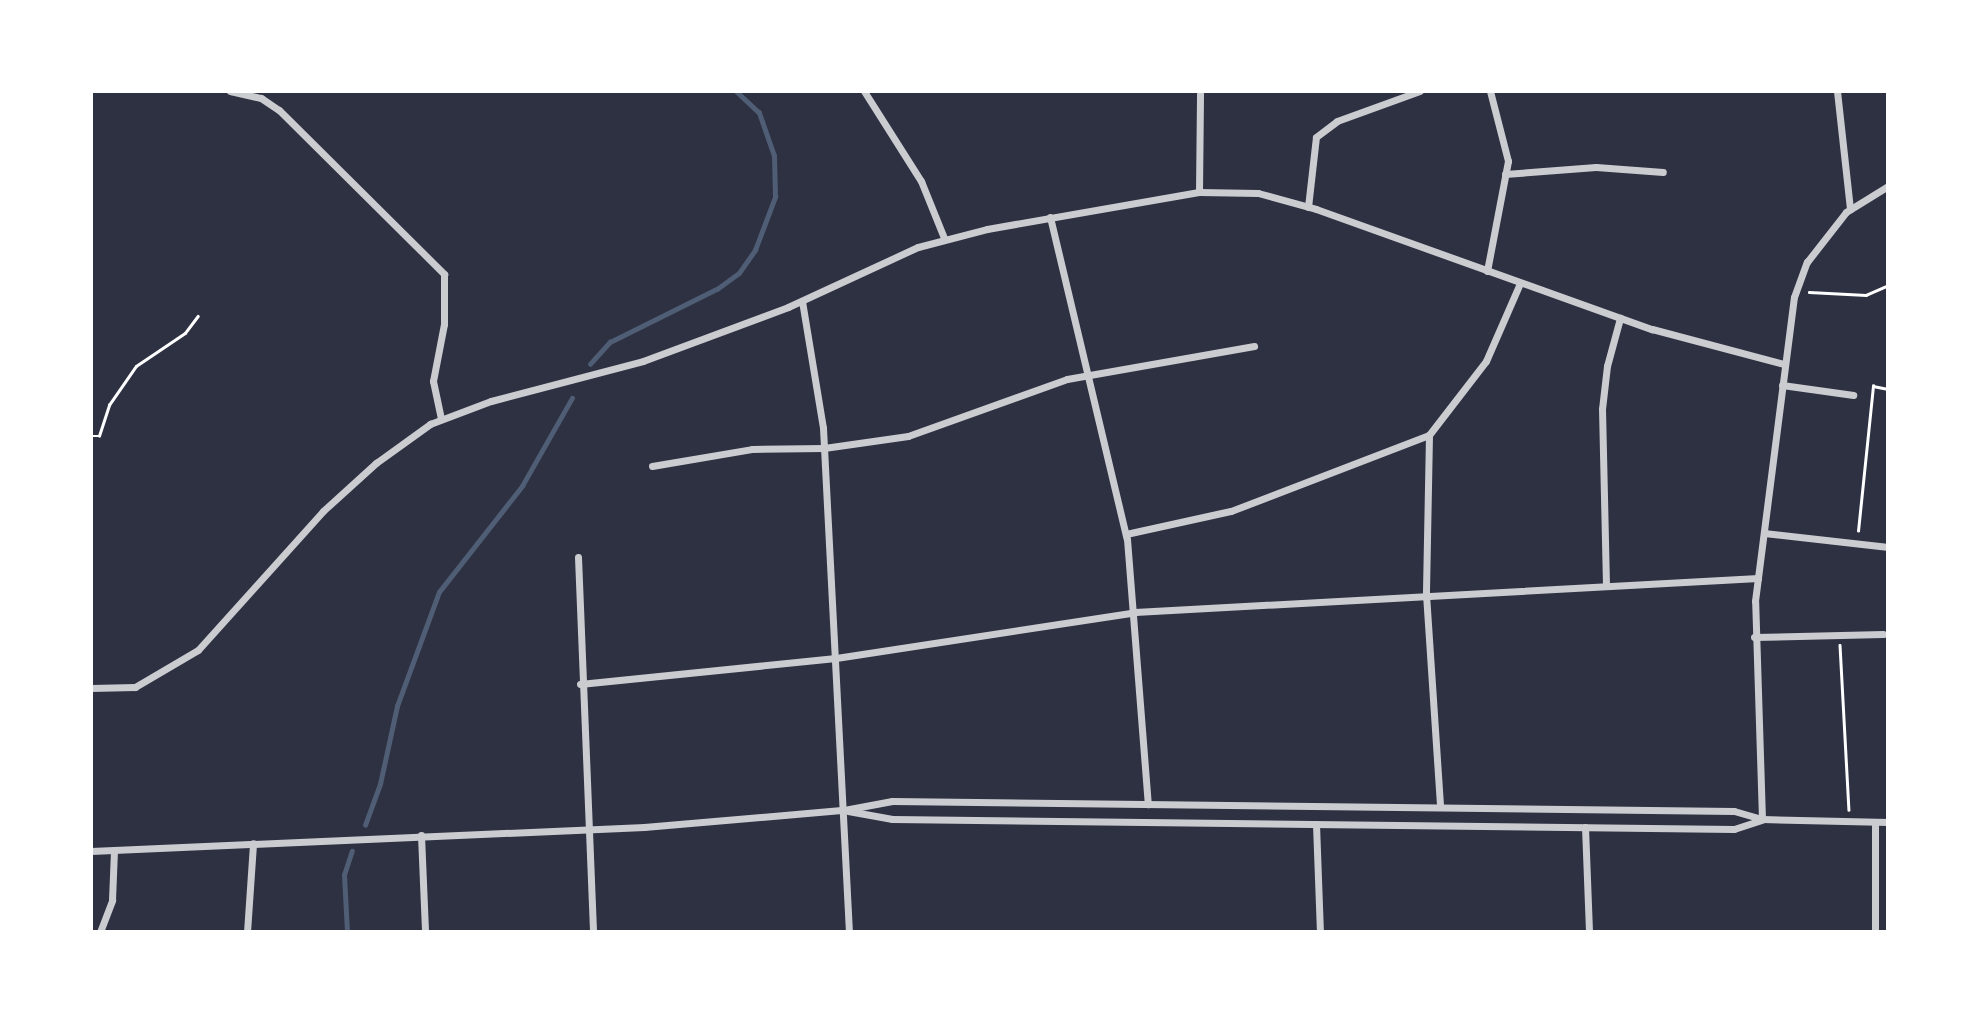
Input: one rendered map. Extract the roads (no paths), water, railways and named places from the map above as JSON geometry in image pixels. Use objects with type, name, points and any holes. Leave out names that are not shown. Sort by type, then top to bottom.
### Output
[{"type":"street","points":[[230,91],[261,98],[279,110],[444,274],[444,324],[433,381],[441,419]]},
{"type":"street","points":[[864,91],[921,181],[944,238]]},
{"type":"street","points":[[1199,192],[1200,91]]},
{"type":"street","points":[[1308,207],[1316,137],[1338,121],[1420,91]]},
{"type":"street","points":[[1487,271],[1508,161],[1490,91]]},
{"type":"street","points":[[1837,91],[1850,209]]},
{"type":"street","points":[[1505,174],[1596,167],[1663,172]]},
{"type":"street","points":[[1762,819],[1754,637],[1758,578],[1795,291],[1808,262],[1850,209],[1888,186]]},
{"type":"street","points":[[91,688],[135,687],[198,650],[323,511],[376,463],[441,419],[616,370],[802,301],[944,238],[1050,217],[1199,192],[1258,193],[1308,207],[1620,318],[1784,364]]},
{"type":"street","points":[[1050,217],[1126,534],[1135,612],[1148,804]]},
{"type":"street","points":[[1126,534],[1231,511],[1429,435],[1486,361],[1520,283]]},
{"type":"street","points":[[802,301],[817,369],[824,448],[849,932]]},
{"type":"street","points":[[1606,585],[1602,409],[1620,318]]},
{"type":"street","points":[[652,466],[752,449],[824,448],[908,436],[1032,390],[1088,374],[1254,346]]},
{"type":"street","points":[[1782,385],[1853,395]]},
{"type":"street","points":[[1429,435],[1426,594],[1440,807]]},
{"type":"street","points":[[1764,533],[1888,547]]},
{"type":"street","points":[[578,557],[580,684],[590,829],[593,932]]},
{"type":"street","points":[[580,684],[836,658],[1135,612],[1426,594],[1758,578]]},
{"type":"street","points":[[1754,637],[1883,634]]},
{"type":"street","points":[[91,851],[590,829],[844,810],[892,801],[1734,811],[1762,819],[1888,822]]},
{"type":"street","points":[[844,810],[892,819],[1734,829],[1762,819]]},
{"type":"street","points":[[1875,822],[1875,932]]},
{"type":"street","points":[[1316,824],[1320,932]]},
{"type":"street","points":[[1585,827],[1590,932]]},
{"type":"street","points":[[421,835],[425,932]]},
{"type":"street","points":[[247,932],[253,843]]},
{"type":"street","points":[[100,932],[113,900],[114,850]]},
{"type":"waterway","points":[[590,364],[610,342],[717,289],[739,273],[755,250],[775,197],[774,156],[759,113],[735,91]]},
{"type":"waterway","points":[[365,825],[380,784],[397,706],[439,592],[522,486],[572,398]]},
{"type":"waterway","points":[[347,932],[344,875],[352,851]]}]
